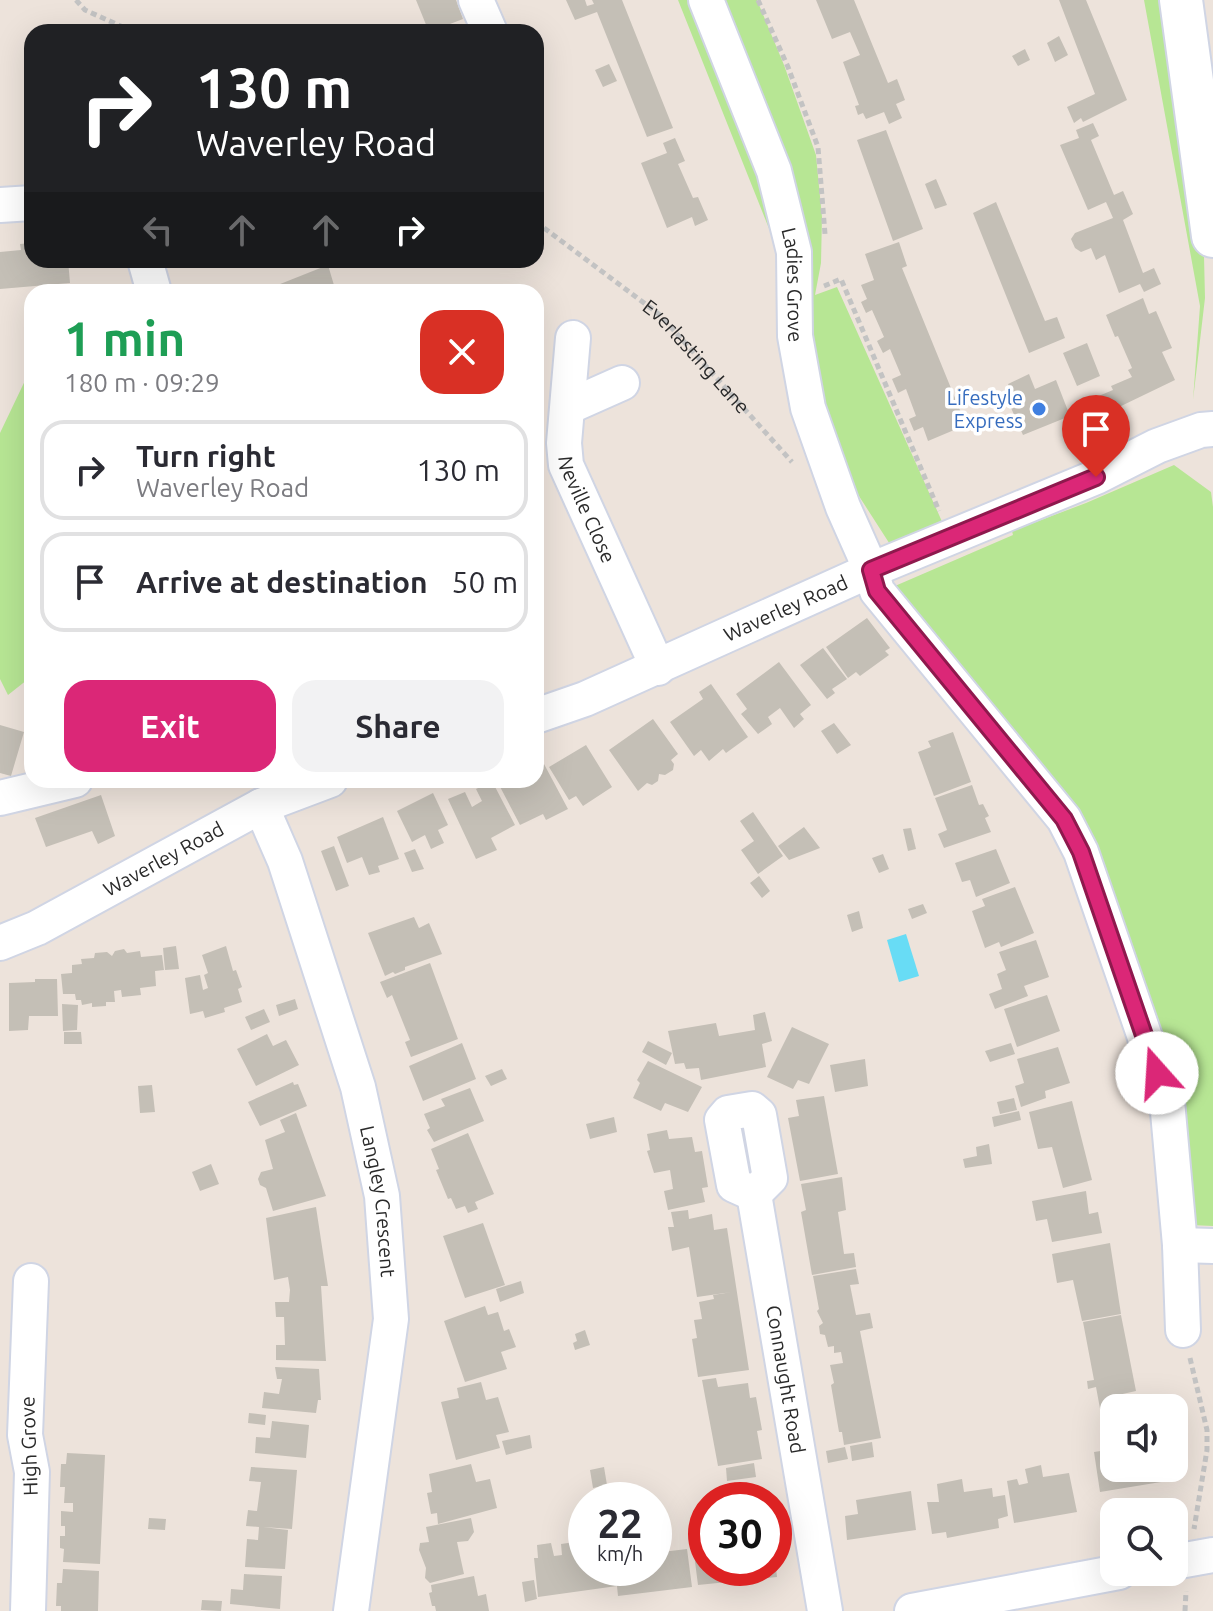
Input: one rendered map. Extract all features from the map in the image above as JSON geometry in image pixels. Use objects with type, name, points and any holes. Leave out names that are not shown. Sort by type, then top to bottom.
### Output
[{"type":"street","points":[[476,0],[486,24]]},
{"type":"street","name":"Ladies Grove","points":[[706,0],[774,171],[794,252],[795,336],[808,408],[843,507],[871,570]]},
{"type":"street","points":[[1181,0],[1213,236]]},
{"type":"street","points":[[0,205],[24,204]]},
{"type":"street","name":"Neville Close","points":[[573,338],[564,443],[570,475],[658,668]]},
{"type":"street","points":[[568,407],[622,383]]},
{"type":"street","name":"Waverley Road","points":[[544,713],[658,668],[871,570],[1096,477],[1157,446],[1201,430],[1213,429]]},
{"type":"street","points":[[871,570],[877,591],[1064,819],[1081,852],[1167,1101],[1196,1246],[1183,1330]]},
{"type":"street","points":[[0,798],[42,788]]},
{"type":"street","name":"Waverley Road","points":[[0,943],[37,928],[261,806],[309,788]]},
{"type":"street","name":"Langley Crescent","points":[[261,806],[285,861],[358,1087],[382,1196],[391,1319],[359,1604]]},
{"type":"street","name":"Connaught Road","points":[[754,1194],[825,1611]]},
{"type":"street","name":"High Grove","points":[[28,1611],[32,1472],[25,1435],[31,1281]]},
{"type":"street","points":[[912,1611],[1100,1576]]},
{"type":"path","points":[[76,0],[85,10],[116,24]]},
{"type":"path","name":"Everlasting Lane","points":[[544,228],[660,315],[798,469]]},
{"type":"path","points":[[820,288],[841,279],[951,538]]},
{"type":"path","points":[[1183,1330],[1207,1430],[1207,1450],[1185,1611]]},
{"type":"green space","points":[[678,0],[757,0],[784,65],[816,155],[822,217],[821,263],[815,295],[837,287],[944,526],[893,549],[848,479],[829,429],[770,231]]},
{"type":"green space","points":[[1144,0],[1179,0],[1201,130],[1205,298],[1193,400],[1200,306]]},
{"type":"green space","points":[[24,383],[24,682],[8,695],[0,679],[0,433]]},
{"type":"green space","points":[[1174,465],[1211,492],[1213,507],[1213,1226],[1190,1225],[1085,853],[888,589],[1013,535],[1012,531]]},
{"type":"water","points":[[906,934],[919,976],[899,982],[887,940]]},
{"type":"building","points":[[416,0],[456,0],[463,19],[450,24],[426,24]]},
{"type":"building","points":[[566,0],[585,0],[587,6],[594,4],[592,0],[622,0],[673,128],[647,137],[597,12],[575,20]]},
{"type":"building","points":[[816,0],[854,0],[888,83],[897,79],[905,100],[896,104],[902,118],[889,124],[884,112],[866,119],[863,113],[858,115],[855,106],[859,105],[843,62],[860,55],[850,32],[832,39]]},
{"type":"building","points":[[1059,0],[1086,0],[1127,100],[1083,122],[1081,118],[1074,123],[1067,107],[1095,94]]},
{"type":"building","points":[[1059,36],[1068,55],[1055,62],[1047,43]]},
{"type":"building","points":[[1025,49],[1030,60],[1018,66],[1012,56]]},
{"type":"building","points":[[609,64],[617,81],[603,87],[595,70]]},
{"type":"building","points":[[1093,123],[1099,136],[1091,140],[1114,195],[1123,191],[1133,214],[1123,220],[1143,273],[1154,268],[1161,284],[1144,292],[1140,284],[1119,293],[1105,255],[1096,260],[1091,248],[1081,252],[1071,239],[1075,233],[1113,218],[1106,202],[1088,210],[1060,145],[1079,138],[1076,130]]},
{"type":"building","points":[[886,130],[923,229],[893,241],[857,140]]},
{"type":"building","points":[[675,138],[685,161],[678,164],[693,198],[698,197],[708,220],[695,226],[692,217],[667,228],[641,163],[667,153],[663,143]]},
{"type":"building","points":[[936,179],[947,205],[935,209],[925,184]]},
{"type":"building","points":[[996,202],[1045,321],[1057,317],[1065,338],[1029,353],[973,213]]},
{"type":"building","points":[[899,242],[907,266],[902,268],[966,425],[928,441],[923,427],[914,431],[909,419],[916,416],[906,389],[898,393],[892,379],[901,375],[890,349],[883,353],[877,341],[884,337],[872,310],[866,313],[861,302],[867,299],[861,285],[874,280],[865,254]]},
{"type":"building","points":[[20,244],[24,244],[24,268],[69,268],[70,283],[24,284],[24,287],[0,289],[0,252],[21,250]]},
{"type":"building","points":[[320,268],[329,268],[334,284],[280,284]]},
{"type":"building","points":[[1143,298],[1149,314],[1156,311],[1172,348],[1162,352],[1175,380],[1119,407],[1117,402],[1094,412],[1089,400],[1113,390],[1111,386],[1132,377],[1128,370],[1132,368],[1106,315]]},
{"type":"building","points":[[1087,343],[1100,376],[1077,386],[1063,353]]},
{"type":"building","name":"Lifestyle Express","points":[[1029,374],[1035,389],[1056,380],[1070,416],[1023,435],[1008,401],[1014,399],[1008,384]]},
{"type":"building","points":[[867,618],[890,648],[885,651],[889,655],[860,676],[856,672],[848,678],[826,647]]},
{"type":"building","points":[[823,648],[847,679],[832,689],[835,693],[827,699],[800,665]]},
{"type":"building","points":[[779,662],[811,705],[800,714],[804,719],[794,728],[780,708],[768,717],[772,724],[758,734],[741,714],[747,709],[736,694]]},
{"type":"building","points":[[711,684],[748,737],[726,753],[723,749],[709,761],[701,750],[694,756],[670,722],[703,699],[699,692]]},
{"type":"building","points":[[653,719],[678,754],[671,760],[673,770],[665,775],[659,774],[658,781],[652,785],[647,783],[638,791],[609,750]]},
{"type":"building","points":[[834,723],[851,745],[837,754],[821,731]]},
{"type":"building","points":[[0,725],[24,732],[11,776],[0,773]]},
{"type":"building","points":[[953,732],[971,782],[934,796],[918,752],[931,747],[928,741]]},
{"type":"building","points":[[586,745],[612,787],[583,806],[576,796],[569,800],[549,767]]},
{"type":"building","points":[[544,764],[568,809],[546,820],[543,814],[520,825],[501,788],[544,788]]},
{"type":"building","points":[[972,785],[979,805],[983,804],[989,816],[985,818],[991,832],[944,848],[938,834],[947,830],[935,798]]},
{"type":"building","points":[[496,788],[515,825],[491,838],[497,850],[476,859],[448,799],[465,792],[472,807],[482,801],[476,789]]},
{"type":"building","points":[[433,793],[448,825],[438,830],[444,843],[431,849],[425,835],[412,842],[397,811]]},
{"type":"building","points":[[101,795],[115,836],[98,844],[92,831],[46,847],[35,818]]},
{"type":"building","points":[[753,812],[783,856],[758,874],[741,850],[754,841],[740,821]]},
{"type":"building","points":[[383,817],[399,859],[378,866],[380,872],[369,875],[362,857],[347,863],[337,837]]},
{"type":"building","points":[[804,827],[820,848],[789,860],[778,846]]},
{"type":"building","points":[[911,828],[916,849],[908,851],[903,829]]},
{"type":"building","points":[[334,846],[349,886],[336,891],[321,851]]},
{"type":"building","points":[[415,849],[424,869],[412,872],[404,853]]},
{"type":"building","points":[[996,849],[1010,883],[976,897],[970,880],[962,882],[955,863]]},
{"type":"building","points":[[883,854],[889,869],[879,873],[872,858]]},
{"type":"building","points":[[759,876],[770,891],[762,898],[750,883]]},
{"type":"building","points":[[1015,887],[1034,933],[1001,947],[999,942],[985,948],[972,911],[985,906],[982,899]]},
{"type":"building","points":[[923,904],[927,913],[912,919],[908,909]]},
{"type":"building","points":[[859,911],[863,928],[852,932],[847,915]]},
{"type":"building","points":[[414,917],[419,928],[429,923],[442,954],[385,976],[368,933]]},
{"type":"building","points":[[1036,940],[1049,977],[1024,986],[1028,996],[995,1009],[989,994],[1002,989],[997,974],[1006,970],[999,952]]},
{"type":"building","points":[[176,946],[179,969],[165,970],[163,948]]},
{"type":"building","points":[[226,946],[233,971],[236,970],[242,987],[238,989],[242,1002],[224,1008],[225,1012],[205,1018],[203,1011],[190,1014],[185,978],[200,975],[203,990],[208,988],[204,975],[208,973],[202,955]]},
{"type":"building","points":[[124,949],[127,953],[140,951],[141,957],[162,955],[164,970],[155,971],[156,986],[140,988],[141,995],[122,997],[121,990],[114,991],[115,1002],[106,1002],[106,1006],[92,1007],[92,1003],[82,1005],[75,994],[63,994],[61,974],[72,973],[72,965],[82,964],[81,959],[94,958],[95,953],[107,952],[112,956],[115,951]]},
{"type":"building","points":[[430,963],[458,1039],[411,1057],[405,1042],[410,1040],[392,995],[387,998],[380,982]]},
{"type":"building","points":[[35,979],[57,979],[58,1016],[29,1016],[28,1030],[9,1031],[9,983],[35,982]]},
{"type":"building","points":[[1047,995],[1060,1031],[1017,1047],[1004,1009]]},
{"type":"building","points":[[295,999],[298,1009],[279,1016],[276,1005]]},
{"type":"building","points":[[62,1004],[78,1005],[77,1030],[63,1031]]},
{"type":"building","points":[[264,1009],[270,1022],[251,1030],[245,1017]]},
{"type":"building","points":[[765,1012],[772,1041],[762,1044],[766,1067],[701,1080],[699,1068],[686,1069],[684,1063],[675,1064],[668,1031],[716,1023],[719,1036],[755,1030],[753,1015]]},
{"type":"building","points":[[792,1027],[829,1044],[809,1084],[798,1080],[793,1089],[767,1077]]},
{"type":"building","points":[[64,1032],[81,1032],[82,1044],[64,1044]]},
{"type":"building","points":[[267,1034],[273,1046],[286,1040],[299,1065],[256,1086],[237,1049]]},
{"type":"building","points":[[648,1041],[672,1053],[666,1065],[642,1052]]},
{"type":"building","points":[[462,1043],[476,1079],[423,1101],[409,1066]]},
{"type":"building","points":[[1011,1043],[1015,1054],[990,1062],[985,1051]]},
{"type":"building","points":[[1058,1047],[1070,1083],[1045,1091],[1046,1098],[1021,1107],[1015,1086],[1024,1083],[1017,1059]]},
{"type":"building","points":[[865,1059],[868,1086],[835,1092],[830,1065]]},
{"type":"building","points":[[648,1061],[702,1087],[688,1112],[665,1103],[661,1111],[633,1098],[640,1083],[637,1080]]},
{"type":"building","points":[[502,1069],[507,1079],[491,1086],[485,1076]]},
{"type":"building","points":[[293,1082],[294,1085],[298,1084],[307,1106],[260,1126],[248,1102]]},
{"type":"building","points":[[152,1085],[155,1112],[140,1113],[138,1086]]},
{"type":"building","points":[[470,1088],[484,1121],[434,1142],[427,1130],[430,1128],[424,1114],[445,1106],[441,1099]]},
{"type":"building","points":[[824,1096],[838,1174],[800,1181],[788,1118],[799,1116],[796,1100]]},
{"type":"building","points":[[1014,1098],[1017,1110],[1000,1114],[997,1102]]},
{"type":"building","points":[[1072,1101],[1092,1180],[1063,1188],[1052,1147],[1038,1149],[1029,1112]]},
{"type":"building","points":[[1019,1111],[1021,1120],[994,1127],[992,1117]]},
{"type":"building","points":[[296,1113],[326,1196],[273,1211],[266,1188],[260,1185],[258,1179],[261,1172],[273,1169],[265,1140],[285,1132],[280,1120]]},
{"type":"building","points":[[614,1117],[617,1132],[590,1139],[586,1124]]},
{"type":"building","points":[[667,1130],[669,1139],[692,1137],[695,1152],[702,1151],[708,1187],[702,1188],[705,1202],[668,1210],[664,1191],[673,1189],[670,1170],[654,1173],[647,1151],[650,1150],[647,1134]]},
{"type":"building","points":[[468,1133],[494,1194],[475,1202],[478,1209],[468,1213],[465,1206],[456,1209],[451,1198],[448,1199],[431,1149]]},
{"type":"building","points":[[989,1144],[992,1164],[965,1168],[963,1159],[977,1156],[976,1147]]},
{"type":"building","points":[[211,1164],[219,1184],[200,1191],[192,1172]]},
{"type":"building","points":[[842,1177],[846,1210],[838,1212],[844,1254],[854,1253],[856,1267],[812,1275],[801,1212],[806,1210],[801,1184]]},
{"type":"building","points":[[1086,1191],[1089,1214],[1098,1212],[1102,1233],[1052,1242],[1047,1219],[1036,1221],[1032,1201]]},
{"type":"building","points":[[316,1207],[328,1286],[321,1286],[326,1361],[276,1360],[276,1345],[285,1345],[284,1317],[276,1317],[275,1302],[289,1302],[290,1290],[288,1277],[274,1280],[266,1218]]},
{"type":"building","points":[[688,1210],[689,1219],[712,1214],[714,1230],[727,1228],[749,1370],[698,1377],[692,1339],[697,1338],[694,1320],[702,1319],[699,1302],[714,1299],[713,1295],[732,1292],[697,1297],[689,1247],[672,1251],[668,1227],[674,1227],[671,1212]]},
{"type":"building","points":[[483,1223],[505,1285],[465,1298],[443,1236]]},
{"type":"building","points":[[1110,1243],[1121,1314],[1082,1321],[1073,1280],[1057,1283],[1052,1254]]},
{"type":"building","points":[[856,1269],[859,1284],[850,1285],[856,1315],[870,1313],[873,1328],[860,1331],[881,1438],[844,1445],[842,1432],[839,1432],[830,1365],[843,1363],[841,1352],[834,1353],[834,1346],[828,1347],[825,1335],[820,1334],[819,1326],[823,1323],[817,1311],[813,1276]]},
{"type":"building","points":[[521,1281],[524,1293],[500,1302],[496,1289]]},
{"type":"building","points":[[485,1306],[488,1315],[498,1312],[504,1331],[509,1329],[516,1347],[501,1352],[507,1369],[465,1382],[444,1321]]},
{"type":"building","points":[[1121,1315],[1136,1391],[1100,1394],[1100,1409],[1096,1387],[1088,1389],[1087,1381],[1094,1380],[1083,1322]]},
{"type":"building","points":[[585,1330],[590,1345],[575,1350],[575,1334]]},
{"type":"building","points":[[275,1367],[319,1369],[321,1400],[318,1400],[316,1413],[262,1408],[264,1392],[279,1394],[282,1379],[277,1379]]},
{"type":"building","points":[[716,1378],[718,1387],[748,1383],[750,1398],[756,1397],[762,1430],[757,1431],[762,1459],[718,1466],[702,1380]]},
{"type":"building","points":[[481,1382],[486,1400],[498,1397],[509,1432],[496,1435],[500,1448],[456,1460],[441,1402],[459,1398],[457,1388]]},
{"type":"building","points":[[249,1413],[266,1415],[265,1425],[248,1423]]},
{"type":"building","points":[[272,1421],[309,1425],[306,1458],[255,1453],[256,1437],[270,1438]]},
{"type":"building","points":[[530,1435],[532,1448],[506,1455],[502,1441]]},
{"type":"building","points":[[872,1442],[874,1457],[852,1461],[850,1446]]},
{"type":"building","points":[[845,1447],[848,1459],[828,1463],[826,1451]]},
{"type":"building","points":[[1100,1451],[1100,1482],[1161,1482],[1100,1492],[1094,1452]]},
{"type":"building","points":[[67,1453],[105,1455],[100,1564],[63,1562],[64,1549],[60,1548],[60,1536],[65,1536],[65,1526],[61,1526],[61,1511],[73,1512],[73,1503],[64,1503],[65,1487],[60,1487],[61,1464],[66,1464]]},
{"type":"building","points":[[754,1463],[756,1477],[727,1481],[726,1468]]},
{"type":"building","points":[[471,1464],[476,1482],[490,1479],[497,1508],[438,1524],[437,1513],[431,1514],[427,1493],[432,1492],[429,1474]]},
{"type":"building","points":[[1041,1465],[1043,1477],[1069,1473],[1077,1512],[1014,1523],[1007,1481],[1017,1479],[1019,1485],[1028,1483],[1025,1469]]},
{"type":"building","points":[[251,1467],[297,1470],[292,1529],[263,1527],[288,1530],[285,1569],[245,1567],[247,1539],[258,1540],[259,1527],[246,1526],[248,1510],[257,1511],[261,1482],[249,1481]]},
{"type":"building","points":[[604,1467],[606,1482],[592,1482],[590,1470]]},
{"type":"building","points":[[962,1479],[964,1492],[992,1488],[993,1497],[1005,1495],[1008,1516],[998,1519],[999,1528],[947,1538],[946,1532],[932,1534],[927,1502],[939,1502],[937,1484]]},
{"type":"building","points":[[911,1491],[916,1530],[847,1540],[845,1516],[858,1514],[856,1500]]},
{"type":"building","points":[[149,1518],[166,1519],[165,1530],[148,1529]]},
{"type":"building","points":[[471,1518],[474,1532],[468,1541],[457,1542],[464,1574],[430,1583],[425,1578],[426,1568],[419,1550],[420,1543],[429,1542],[426,1527]]},
{"type":"building","points":[[551,1543],[554,1556],[562,1555],[561,1544],[568,1543],[568,1586],[617,1586],[538,1597],[534,1558],[538,1558],[537,1545]]},
{"type":"building","points":[[687,1549],[688,1586],[692,1587],[618,1596],[617,1586],[672,1586],[672,1551]]},
{"type":"building","points":[[63,1569],[99,1571],[98,1611],[61,1611],[61,1606],[56,1606],[57,1583],[62,1583]]},
{"type":"building","points":[[244,1574],[282,1576],[280,1609],[230,1604],[231,1589],[243,1590]]},
{"type":"building","points":[[474,1576],[478,1596],[486,1594],[489,1611],[436,1611],[429,1593],[432,1592],[431,1585]]},
{"type":"building","points":[[534,1580],[537,1599],[525,1602],[522,1582]]},
{"type":"building","points":[[202,1600],[222,1601],[221,1611],[201,1610]]},
{"type":"place","name":"Lifestyle Express","points":[[1039,409]]},
{"type":"route","points":[[1096,477],[871,570],[877,591],[1064,819],[1081,852],[1157,1073]]}]
